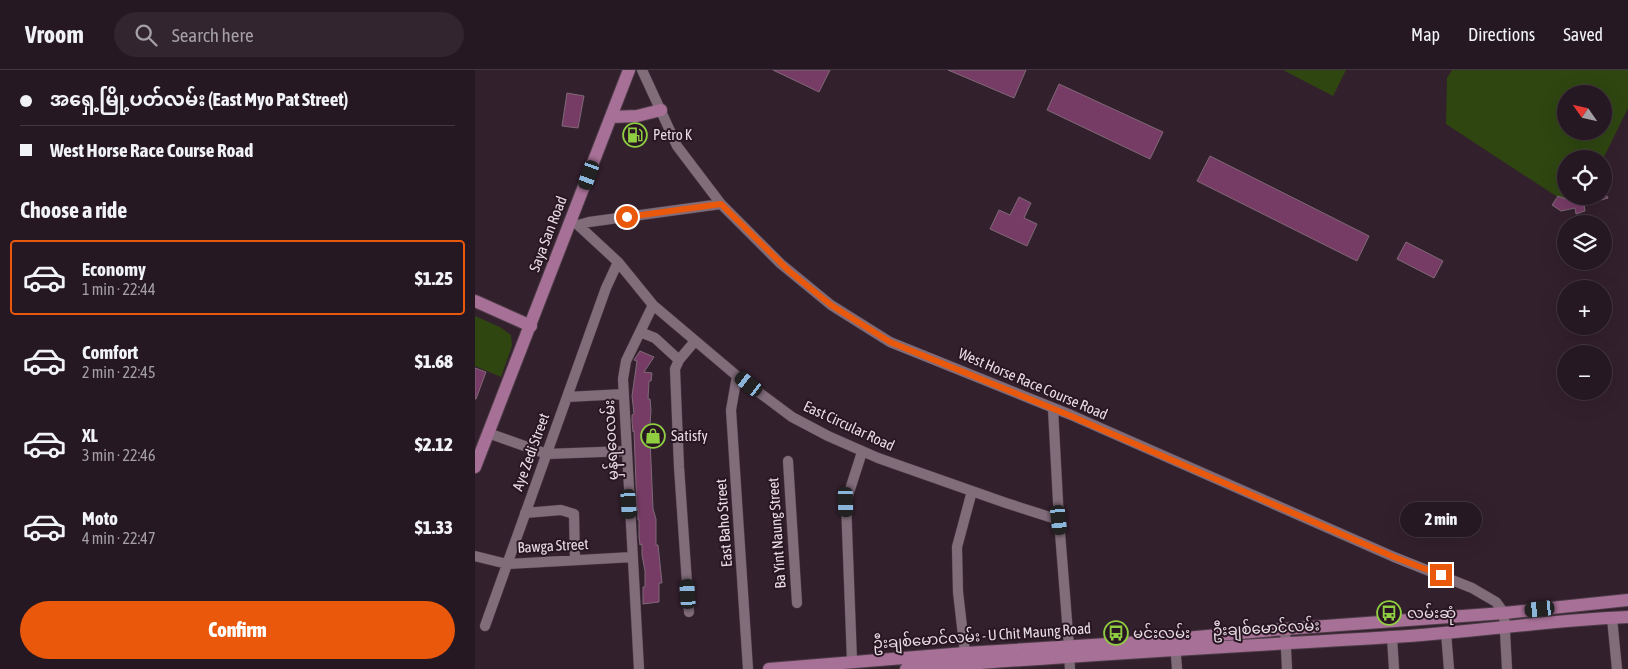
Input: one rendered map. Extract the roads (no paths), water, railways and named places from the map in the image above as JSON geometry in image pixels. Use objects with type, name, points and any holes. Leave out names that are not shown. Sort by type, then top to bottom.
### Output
[{"type":"main road","name":"Saya San Road","points":[[475,468],[478,448],[488,433],[575,224],[629,70]]},
{"type":"main road","points":[[611,117],[637,116],[661,110]]},
{"type":"main road","points":[[475,301],[531,326]]},
{"type":"main road","points":[[1176,644],[1285,629],[1504,613],[1628,600]]},
{"type":"main road","name":"ဦးချစ်မောင်လမ်း","points":[[906,669],[965,662],[1069,657],[1176,644],[1287,642],[1392,637],[1628,617]]},
{"type":"main road","points":[[769,669],[852,662]]},
{"type":"main road","name":"ဦးချစ်မောင်လမ်း - U Chit Maung Road","points":[[852,662],[965,662]]},
{"type":"street","name":"West Horse Race Course Road","points":[[642,70],[677,146],[721,204],[791,273],[831,305],[890,342],[1053,409],[1394,557],[1472,588],[1496,602],[1504,613]]},
{"type":"street","points":[[575,224],[721,204]]},
{"type":"street","name":"East Circular Road","points":[[575,224],[618,262],[653,305],[737,376],[792,417],[862,452],[972,492],[1059,520]]},
{"type":"street","name":"Aye Zedi Street","points":[[485,626],[606,288],[618,262]]},
{"type":"street","name":"မှန်ရဝေလမ်း","points":[[639,669],[623,379],[626,361],[653,305]]},
{"type":"street","points":[[640,332],[655,338],[679,360]]},
{"type":"street","points":[[689,612],[679,467],[675,369],[679,360],[695,341]]},
{"type":"street","name":"East Baho Street","points":[[737,376],[731,410],[748,669]]},
{"type":"street","points":[[567,397],[624,394]]},
{"type":"street","points":[[1053,409],[1069,657]]},
{"type":"street","points":[[488,433],[547,454],[627,451]]},
{"type":"street","points":[[852,662],[848,600],[846,502],[862,452]]},
{"type":"street","name":"Ba Yint Naung Street","points":[[788,462],[797,602]]},
{"type":"street","points":[[965,662],[958,592],[957,546],[972,492]]},
{"type":"street","points":[[525,513],[561,510],[574,514],[575,560]]},
{"type":"street","name":"Bawga Street","points":[[475,556],[507,564],[633,557]]},
{"type":"street","points":[[1504,613],[1507,669]]},
{"type":"street","points":[[1612,618],[1617,669]]},
{"type":"street","points":[[1285,629],[1287,669]]},
{"type":"street","points":[[1446,633],[1449,669]]},
{"type":"street","points":[[1392,637],[1394,669]]},
{"type":"street","points":[[1176,644],[1177,669]]},
{"type":"place","name":"Petro K","points":[[635,135]]},
{"type":"place","name":"Satisfy","points":[[653,436]]},
{"type":"place","name":"လမ်းဆုံ","points":[[1389,613]]},
{"type":"place","name":"မင်းလမ်း","points":[[1116,633]]}]
